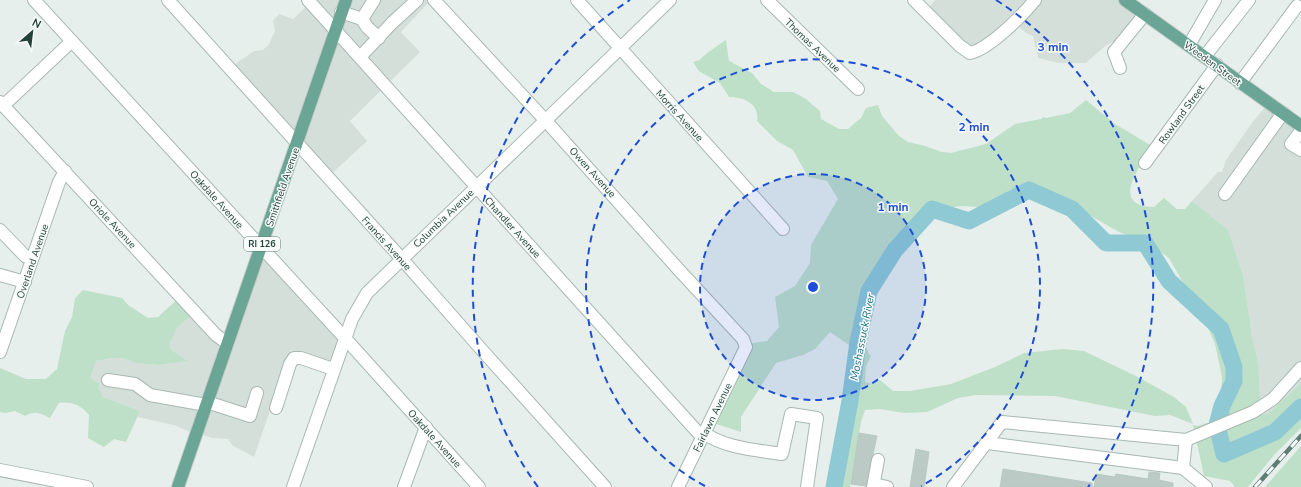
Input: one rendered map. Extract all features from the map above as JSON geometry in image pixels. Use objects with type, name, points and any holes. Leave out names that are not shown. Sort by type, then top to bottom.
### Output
[{"type":"main road","name":"Smithfield Avenue","points":[[178,487],[346,0]]},
{"type":"main road","name":"Weeden Street","points":[[1125,0],[1205,56],[1240,83],[1300,124]]},
{"type":"street","name":"Oakdale Avenue","points":[[34,0],[344,337],[479,487]]},
{"type":"street","name":"Francis Avenue","points":[[168,0],[605,487]]},
{"type":"street","name":"Chandler Avenue","points":[[308,0],[703,435]]},
{"type":"street","points":[[362,19],[375,0]]},
{"type":"street","points":[[360,57],[379,38],[392,22],[417,0]]},
{"type":"street","name":"Owen Avenue","points":[[434,0],[546,121],[678,270],[743,339],[746,347]]},
{"type":"street","name":"Morris Avenue","points":[[577,0],[783,229]]},
{"type":"street","name":"Columbia Avenue","points":[[293,487],[344,337],[352,319],[367,293],[401,258],[546,121],[670,0]]},
{"type":"street","name":"Thomas Avenue","points":[[767,0],[858,89]]},
{"type":"street","points":[[914,0],[960,46],[970,53],[978,52],[1010,26],[1036,0]]},
{"type":"street","points":[[1190,46],[1215,0]]},
{"type":"street","points":[[1205,56],[1249,0]]},
{"type":"street","points":[[1240,83],[1295,5]]},
{"type":"street","points":[[341,12],[362,19],[367,27],[379,38]]},
{"type":"street","points":[[1120,68],[1114,52],[1145,14]]},
{"type":"street","points":[[2,104],[72,41]]},
{"type":"street","name":"Rowland Street","points":[[1145,163],[1217,65]]},
{"type":"street","name":"Oriole Avenue","points":[[2,104],[216,335],[227,344]]},
{"type":"street","points":[[1225,194],[1283,113]]},
{"type":"street","points":[[1300,124],[1292,144],[1301,150]]},
{"type":"street","name":"Overland Avenue","points":[[0,352],[59,182],[65,171]]},
{"type":"street","points":[[0,230],[25,256],[32,259]]},
{"type":"street","points":[[0,275],[25,282]]},
{"type":"street","name":"Fairlawn Avenue","points":[[678,487],[746,347]]},
{"type":"street","points":[[276,408],[290,364],[294,358],[302,358],[333,369]]},
{"type":"street","points":[[953,487],[1002,422],[1186,440],[1253,412],[1273,399],[1301,368]]},
{"type":"street","points":[[108,380],[136,384],[150,394],[206,403],[250,416],[257,393]]},
{"type":"street","points":[[703,435],[755,450],[782,454],[791,414],[817,418],[807,487]]},
{"type":"street","points":[[404,487],[426,427]]},
{"type":"street","points":[[1183,468],[1186,440]]},
{"type":"street","points":[[987,443],[1183,468],[1206,487]]},
{"type":"street","points":[[878,460],[874,485],[887,487]]},
{"type":"street","points":[[0,470],[87,487]]},
{"type":"shaded area","points":[[308,0],[431,0],[401,32],[420,52],[350,121],[367,141],[328,177],[231,67],[254,51],[263,50],[269,44],[275,31],[273,21],[279,14],[293,19],[309,4]]},
{"type":"shaded area","points":[[935,0],[1122,0],[1141,14],[1127,33],[1104,47],[1086,63],[1059,63],[1038,58],[1033,36],[1026,33],[1015,24],[967,54],[926,12]]},
{"type":"shaded area","points":[[1267,105],[1301,129],[1301,381],[1298,386],[1269,413],[1257,416],[1258,362],[1252,336],[1243,275],[1228,231],[1192,201],[1218,172],[1222,172],[1226,160],[1252,123]]},
{"type":"shaded area","points":[[260,251],[340,334],[336,364],[291,350],[254,457],[232,445],[228,439],[212,438],[198,433],[195,434],[174,425],[137,417],[140,411],[103,397],[89,378],[96,361],[123,358],[137,363],[158,365],[188,361],[173,351],[169,346],[177,328],[194,313],[225,346]]},
{"type":"green space","points":[[726,40],[729,61],[752,73],[761,84],[774,92],[793,92],[806,99],[820,111],[821,119],[839,129],[848,129],[861,118],[866,108],[878,105],[882,116],[899,136],[908,142],[942,152],[951,153],[986,144],[1015,124],[1041,119],[1043,117],[1046,118],[1070,113],[1086,100],[1115,124],[1152,146],[1132,184],[1130,193],[1133,200],[1140,205],[1154,207],[1164,198],[1177,209],[1185,209],[1192,201],[1228,230],[1243,275],[1252,336],[1258,362],[1260,400],[1257,402],[1257,416],[1269,413],[1298,386],[1301,381],[1301,428],[1274,455],[1248,487],[1235,487],[1230,481],[1204,476],[1193,425],[1198,426],[1219,419],[1222,377],[1215,344],[1206,323],[1169,258],[1146,242],[1119,232],[1037,185],[1009,190],[991,209],[961,206],[939,211],[923,222],[915,230],[902,248],[869,308],[866,322],[865,341],[871,356],[866,366],[865,382],[873,384],[880,380],[893,391],[910,391],[951,384],[995,367],[1024,353],[1063,349],[1084,351],[1138,377],[1174,397],[1186,407],[1193,424],[1170,415],[1155,416],[1055,396],[976,395],[958,398],[927,412],[904,413],[880,409],[865,410],[861,422],[850,487],[827,487],[850,352],[849,345],[830,332],[815,349],[803,355],[776,363],[741,417],[741,432],[710,422],[745,344],[767,341],[779,327],[775,297],[795,286],[810,263],[811,245],[838,199],[827,181],[808,177],[793,150],[777,141],[757,121],[756,110],[750,103],[740,98],[729,97],[720,83],[699,71],[693,62],[699,60]]},
{"type":"green space","points":[[83,290],[122,298],[128,305],[148,318],[158,317],[179,298],[194,313],[177,328],[169,346],[173,351],[188,361],[158,365],[136,363],[123,358],[96,361],[90,378],[99,384],[99,390],[103,397],[140,411],[126,442],[114,439],[104,447],[88,438],[89,415],[76,404],[59,403],[50,418],[38,413],[32,413],[25,416],[15,411],[5,413],[0,412],[0,368],[26,379],[46,379],[57,369],[65,331],[72,317],[75,298]]},
{"type":"green space","points":[[1301,446],[1301,487],[1265,487]]},
{"type":"building","points":[[859,433],[877,436],[866,486],[851,484]]},
{"type":"building","points":[[916,449],[929,452],[924,487],[910,487]]},
{"type":"building","points":[[1003,469],[1092,483],[1092,487],[1000,487]]},
{"type":"building","points":[[1149,472],[1160,473],[1159,480],[1173,483],[1173,487],[1094,487],[1096,474],[1115,477],[1116,474],[1148,479]]},
{"type":"waterway","name":"Moshassuck River","points":[[834,487],[850,401],[858,342],[869,291],[895,250],[932,209],[969,221],[1029,190],[1072,209],[1106,243],[1145,243],[1169,281],[1221,329],[1234,367],[1234,381],[1222,406],[1217,425],[1224,454],[1275,432],[1301,407]]},
{"type":"railway","points":[[1255,487],[1301,436]]}]
